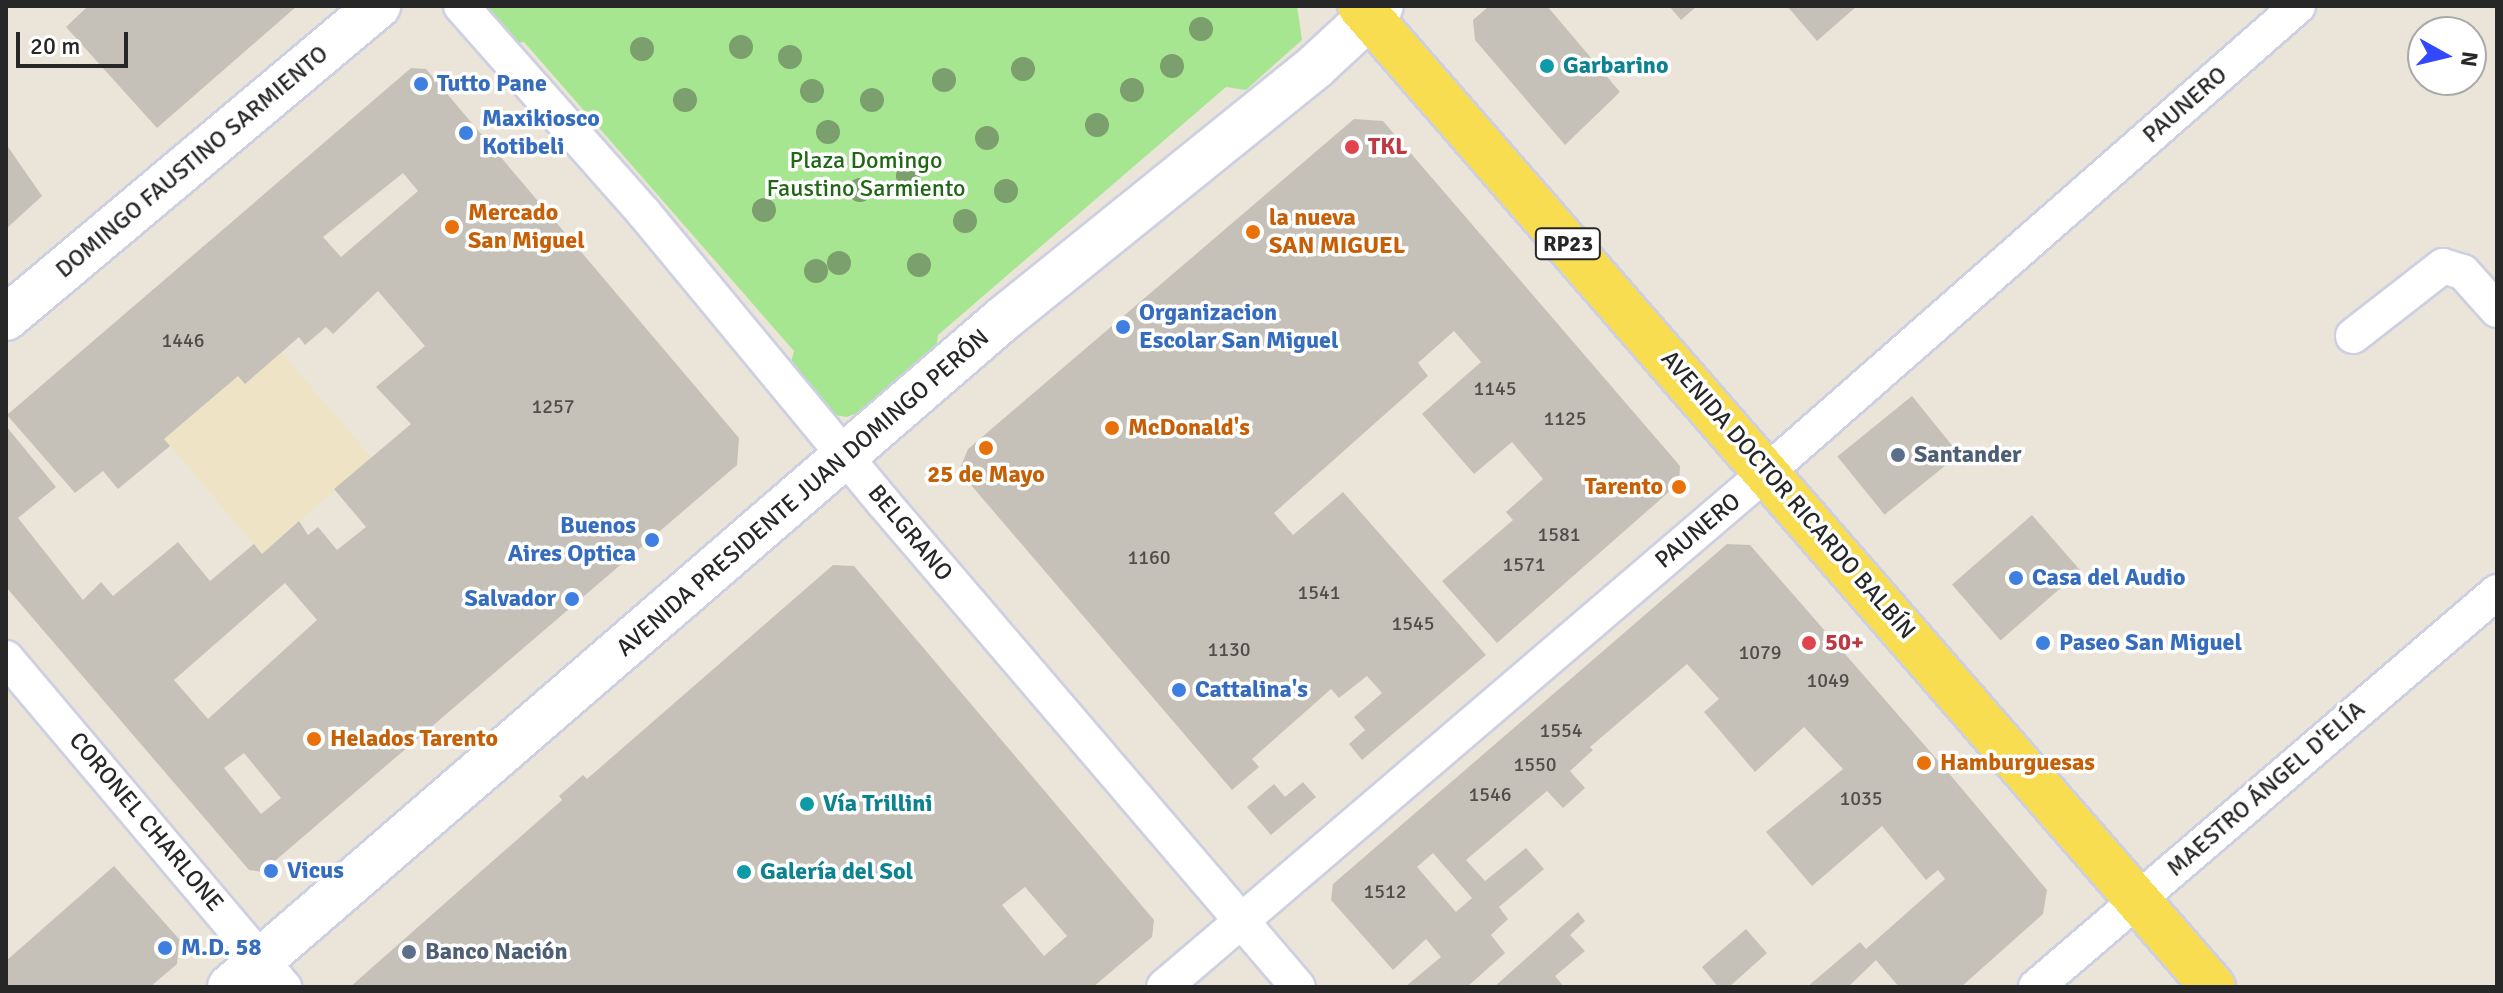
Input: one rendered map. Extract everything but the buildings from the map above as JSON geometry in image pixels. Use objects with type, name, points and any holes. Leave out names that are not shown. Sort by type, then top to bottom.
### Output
[{"type":"main road","name":"DOMINGO FAUSTINO SARMIENTO","points":[[6,318],[378,6]]},
{"type":"main road","name":"AVENIDA PRESIDENTE JUAN DOMINGO PERÓN","points":[[258,978],[1004,318],[1316,66],[1370,9]]},
{"type":"main road","name":"AVENIDA DOCTOR RICARDO BALBÍN","points":[[1370,9],[2213,987]]},
{"type":"street","name":"BELGRANO","points":[[461,6],[644,213],[847,458],[1298,987]]},
{"type":"street","name":"PAUNERO","points":[[1164,987],[1768,471],[2298,6]]},
{"type":"street","points":[[2353,336],[2443,266],[2463,272],[2497,310]]},
{"type":"street","name":"MAESTRO ÁNGEL D'ELÍA","points":[[2036,987],[2497,592]]},
{"type":"street","name":"CORONEL CHARLONE","points":[[6,658],[258,978]]},
{"type":"shaded area","points":[[226,287],[372,458],[262,554],[87,348]]},
{"type":"green space","name":"Plaza Domingo Faustino Sarmiento","points":[[479,6],[1297,6],[1302,40],[1246,90],[1226,87],[938,335],[935,357],[877,405],[847,417],[821,413],[787,377],[794,351],[524,42],[499,45]]},
{"type":"place","name":"Garbarino","points":[[1547,66]]},
{"type":"place","name":"Tutto Pane","points":[[421,84]]},
{"type":"place","name":"Maxikiosco Kotibeli","points":[[466,133]]},
{"type":"place","name":"TKL","points":[[1352,147]]},
{"type":"place","name":"Mercado San Miguel","points":[[452,227]]},
{"type":"place","name":"la nueva SAN MIGUEL","points":[[1253,232]]},
{"type":"place","name":"Organizacion Escolar San Miguel","points":[[1123,327]]},
{"type":"place","name":"McDonald's","points":[[1112,428]]},
{"type":"place","name":"25 de Mayo","points":[[986,448]]},
{"type":"place","name":"Santander","points":[[1898,455]]},
{"type":"place","name":"Tarento","points":[[1679,487]]},
{"type":"place","name":"Buenos Aires Optica","points":[[652,540]]},
{"type":"place","name":"Casa del Audio","points":[[2016,578]]},
{"type":"place","name":"Salvador","points":[[572,599]]},
{"type":"place","name":"50+","points":[[1809,643]]},
{"type":"place","name":"Paseo San Miguel","points":[[2043,643]]},
{"type":"place","name":"Cattalina's","points":[[1179,690]]},
{"type":"place","name":"Helados Tarento","points":[[314,739]]},
{"type":"place","name":"Hamburguesas","points":[[1924,763]]},
{"type":"place","name":"Vía Trillini","points":[[807,804]]},
{"type":"place","name":"Vicus","points":[[271,871]]},
{"type":"place","name":"Galería del Sol","points":[[744,872]]},
{"type":"place","name":"M.D. 58","points":[[165,948]]},
{"type":"place","name":"Banco Nación","points":[[409,952]]}]
